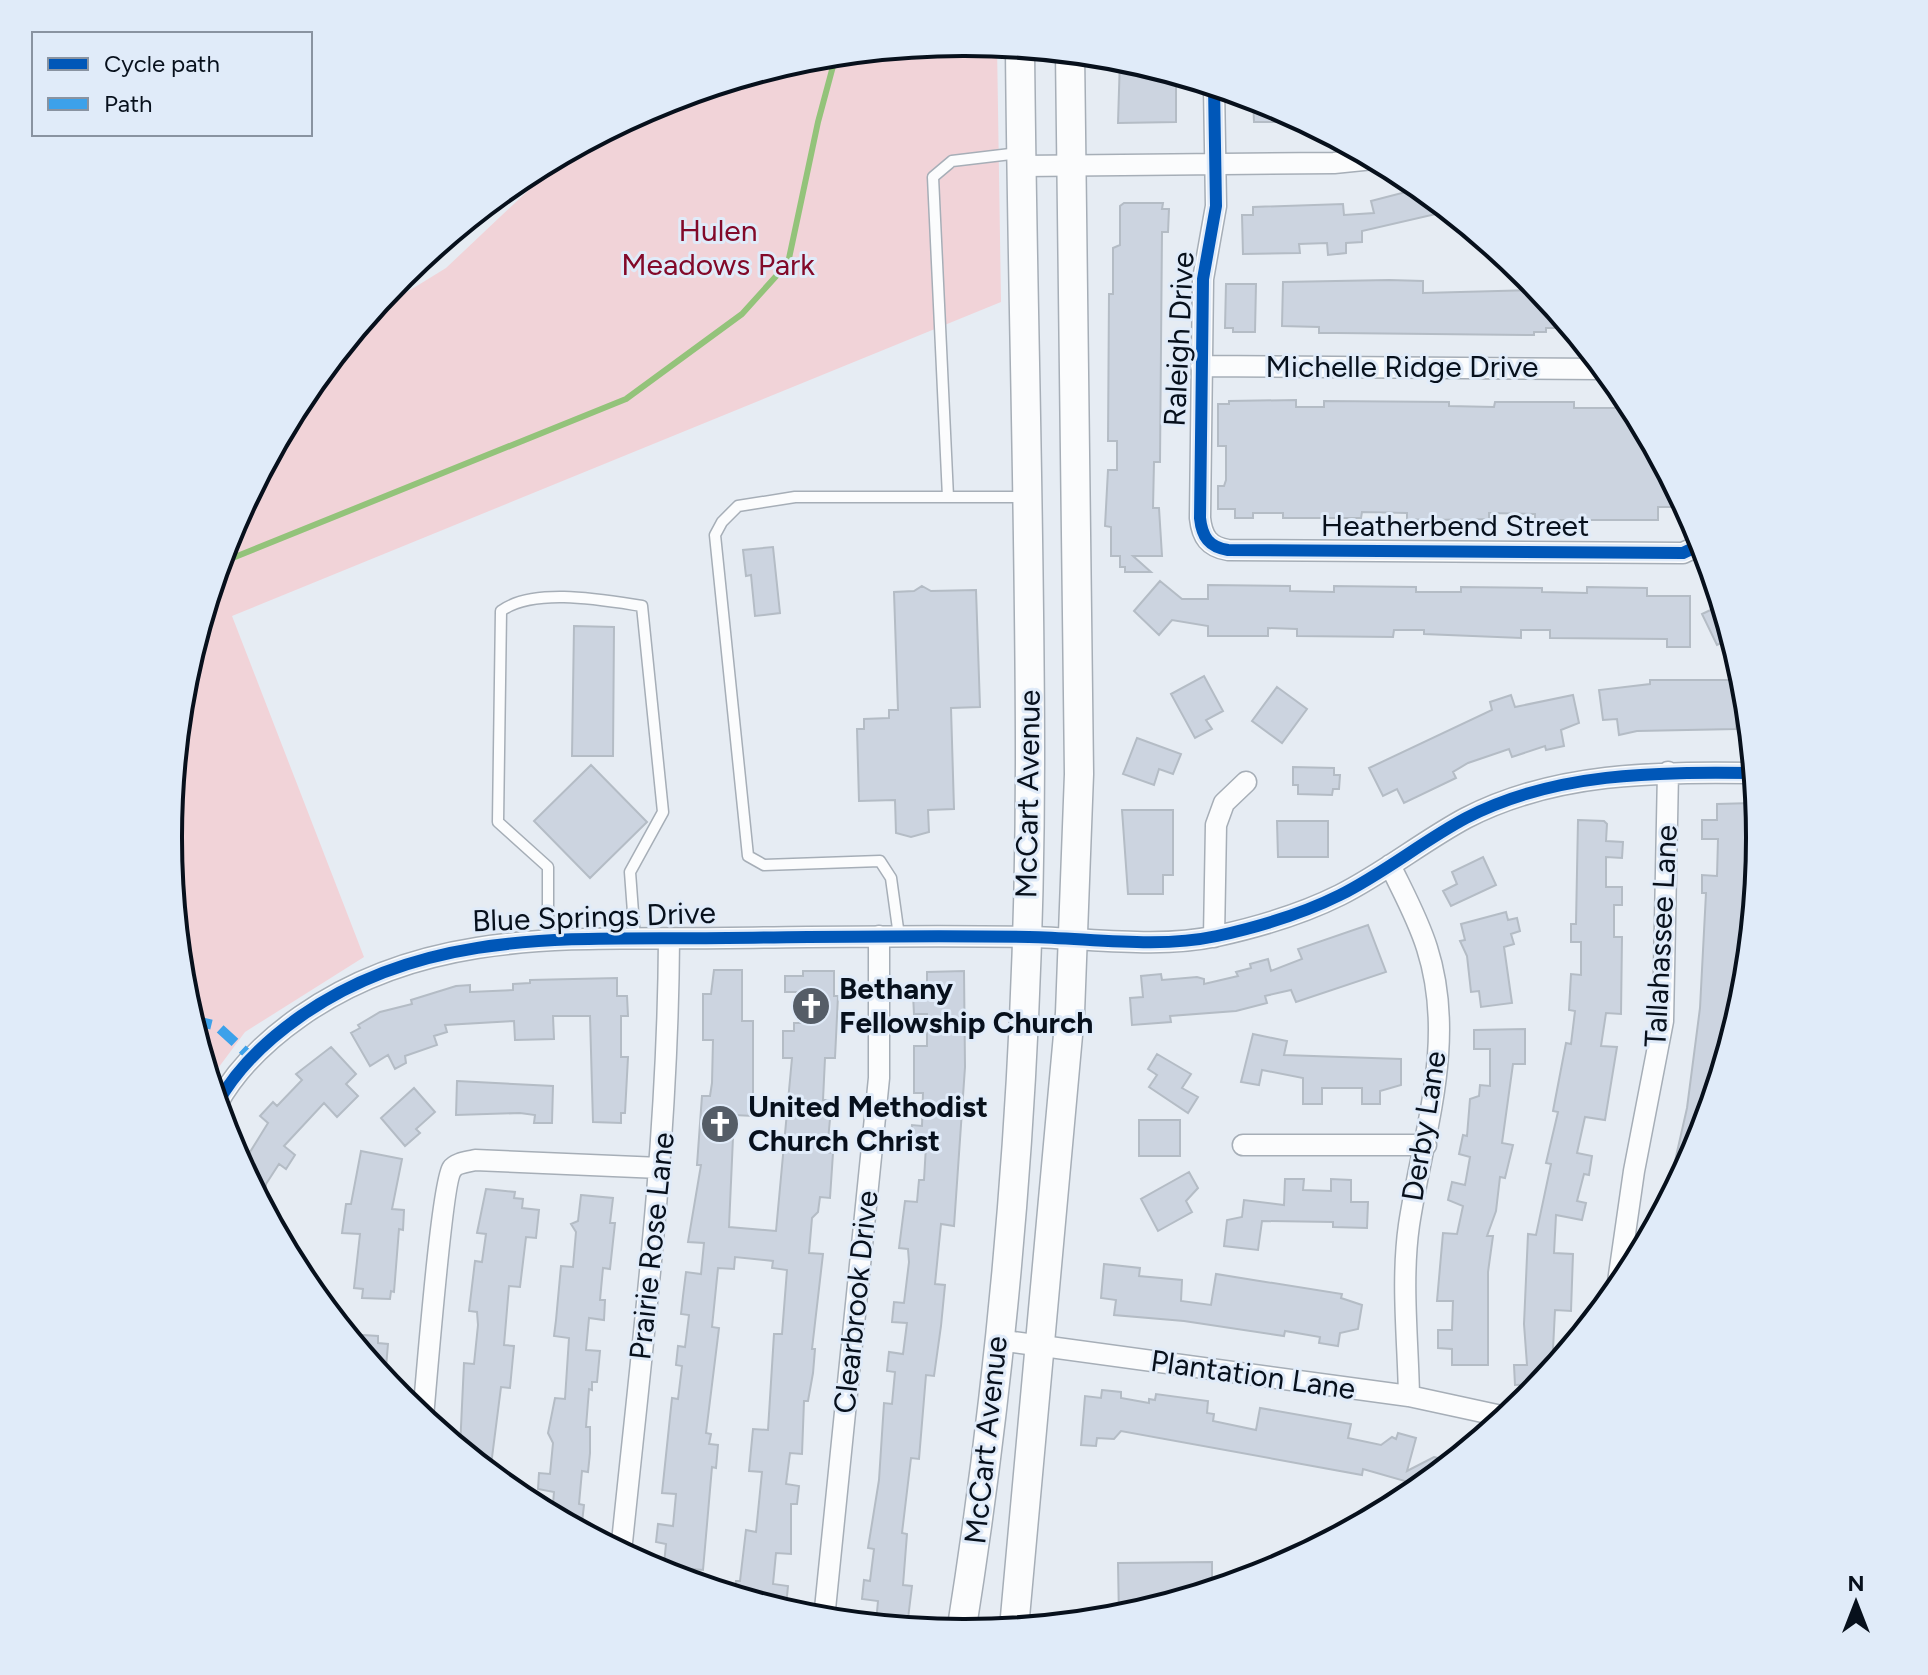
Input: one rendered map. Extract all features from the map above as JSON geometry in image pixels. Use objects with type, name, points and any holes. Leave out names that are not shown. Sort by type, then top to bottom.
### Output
[{"type":"main road","name":"McCart Avenue","points":[[963,1619],[998,1340],[1023,1047],[1030,761],[1020,59]]},
{"type":"main road","name":"McCart Avenue","points":[[1015,1617],[1070,1013],[1079,774],[1070,64]]},
{"type":"street","name":"Raleigh Drive","points":[[1210,544],[1200,518],[1201,366],[1203,279],[1216,206],[1214,97]]},
{"type":"street","points":[[1022,159],[1071,166],[1352,160]]},
{"type":"street","name":"Michelle Ridge Drive","points":[[1201,366],[1589,369]]},
{"type":"street","name":"Heatherbend Street","points":[[1210,544],[1228,550],[1683,553],[1690,550]]},
{"type":"street","name":"Blue Springs Drive","points":[[225,1091],[274,1035],[326,998],[384,969],[463,947],[635,939],[889,936],[1164,942],[1214,937],[1289,916],[1341,895],[1466,818],[1502,803],[1597,777],[1668,772],[1743,773]]},
{"type":"street","name":"Tallahassee Lane","points":[[1621,1260],[1634,1171],[1663,1021],[1668,772]]},
{"type":"street","points":[[1214,937],[1216,825],[1224,803],[1246,782]]},
{"type":"street","name":"Derby Lane","points":[[1390,865],[1420,928],[1434,978],[1438,1074],[1409,1226],[1406,1265],[1409,1396]]},
{"type":"street","name":"Clearbrook Drive","points":[[825,1606],[879,1078],[889,936]]},
{"type":"street","name":"Prairie Rose Lane","points":[[622,1540],[660,1168],[668,1061],[669,939]]},
{"type":"street","points":[[1243,1145],[1426,1145]]},
{"type":"street","points":[[424,1402],[445,1208],[450,1171],[454,1166],[475,1160],[660,1168]]},
{"type":"street","name":"Plantation Lane","points":[[998,1340],[1409,1396],[1491,1414]]},
{"type":"lane","points":[[948,497],[933,177],[952,161],[1022,159]]},
{"type":"lane","points":[[889,936],[891,878],[880,861],[764,865],[748,856],[715,535],[738,506],[795,497],[1028,497]]},
{"type":"lane","points":[[548,941],[548,867],[498,822],[501,611],[516,600],[584,598],[642,606],[663,812],[630,872],[635,939]]},
{"type":"green space","name":"Hulen Meadows Park","points":[[997,57],[1001,302],[232,616],[364,957],[245,1032],[218,1069],[189,940],[182,838],[189,735],[209,635],[242,538],[287,447],[314,403],[376,322],[401,296],[446,268],[532,187],[573,161],[665,115],[713,97],[812,71],[913,58]]},
{"type":"building","points":[[1120,72],[1176,86],[1176,122],[1118,123]]},
{"type":"building","points":[[1254,111],[1278,122],[1254,122]]},
{"type":"building","points":[[1404,192],[1436,214],[1362,231],[1362,242],[1346,243],[1346,253],[1328,255],[1327,243],[1299,244],[1300,253],[1243,254],[1242,215],[1253,215],[1253,207],[1343,204],[1344,215],[1374,213],[1371,201]]},
{"type":"building","points":[[1124,203],[1163,203],[1162,209],[1169,209],[1168,232],[1162,232],[1160,462],[1154,462],[1153,508],[1159,508],[1162,556],[1133,556],[1151,572],[1125,572],[1125,567],[1120,567],[1120,556],[1111,556],[1111,527],[1105,526],[1108,470],[1117,470],[1117,441],[1108,441],[1109,294],[1113,294],[1113,248],[1120,245],[1120,206]]},
{"type":"building","points":[[1423,281],[1423,293],[1522,290],[1557,328],[1546,328],[1546,332],[1534,332],[1534,335],[1319,333],[1319,327],[1282,326],[1283,282]]},
{"type":"building","points":[[1226,284],[1256,284],[1255,332],[1233,332],[1233,328],[1225,328]]},
{"type":"building","points":[[1296,400],[1296,407],[1324,407],[1324,401],[1449,402],[1449,406],[1494,407],[1495,402],[1574,402],[1574,408],[1617,408],[1672,507],[1658,507],[1658,520],[1535,520],[1535,514],[1489,513],[1489,519],[1428,520],[1407,519],[1407,513],[1362,512],[1361,518],[1283,518],[1283,513],[1253,513],[1253,518],[1235,518],[1235,509],[1218,509],[1218,486],[1224,486],[1226,480],[1226,446],[1218,446],[1218,404],[1229,404],[1229,401]]},
{"type":"building","points":[[773,547],[780,613],[755,616],[751,575],[746,576],[743,550]]},
{"type":"building","points":[[1160,581],[1182,599],[1208,599],[1208,585],[1290,586],[1290,591],[1334,592],[1334,586],[1416,587],[1416,592],[1461,592],[1461,587],[1542,588],[1542,592],[1587,593],[1587,587],[1647,588],[1647,596],[1690,596],[1690,647],[1667,647],[1667,639],[1550,638],[1550,630],[1521,630],[1521,638],[1424,634],[1424,630],[1394,630],[1393,637],[1297,636],[1297,629],[1268,628],[1268,636],[1208,636],[1208,626],[1172,620],[1159,635],[1134,611]]},
{"type":"building","points":[[922,586],[931,591],[976,590],[980,707],[951,708],[954,809],[928,810],[929,832],[911,837],[896,833],[895,800],[859,801],[857,729],[864,729],[864,719],[889,718],[889,710],[898,710],[894,592],[914,591]]},
{"type":"building","points":[[1711,610],[1721,643],[1717,645],[1702,614]]},
{"type":"building","points":[[574,626],[614,627],[613,756],[572,756]]},
{"type":"building","points":[[1204,676],[1223,711],[1206,720],[1212,729],[1195,738],[1171,694]]},
{"type":"building","points":[[1650,680],[1729,680],[1736,729],[1637,731],[1619,735],[1617,719],[1603,720],[1599,690],[1650,684]]},
{"type":"building","points":[[1277,687],[1307,709],[1282,743],[1252,721]]},
{"type":"building","points":[[1511,695],[1515,707],[1573,695],[1579,723],[1561,730],[1564,746],[1546,750],[1545,746],[1512,757],[1509,749],[1468,763],[1453,772],[1456,778],[1404,803],[1397,789],[1383,796],[1369,768],[1492,710],[1490,702]]},
{"type":"building","points":[[1137,738],[1181,754],[1173,774],[1159,769],[1154,785],[1123,774]]},
{"type":"building","points":[[591,765],[647,822],[590,878],[534,821]]},
{"type":"building","points":[[1293,767],[1334,768],[1334,775],[1340,775],[1339,789],[1333,789],[1332,795],[1298,794],[1298,785],[1293,785]]},
{"type":"building","points":[[1745,803],[1744,889],[1739,940],[1719,1040],[1704,1089],[1675,1161],[1687,1108],[1700,1008],[1706,893],[1702,893],[1702,875],[1717,876],[1718,839],[1702,839],[1702,820],[1717,820],[1717,804]]},
{"type":"building","points":[[1122,810],[1173,810],[1173,875],[1163,875],[1163,894],[1128,894]]},
{"type":"building","points":[[1578,820],[1604,821],[1607,824],[1606,841],[1623,842],[1622,858],[1606,857],[1606,887],[1622,887],[1622,905],[1614,905],[1614,937],[1622,937],[1621,1014],[1606,1013],[1601,1046],[1617,1047],[1605,1120],[1585,1117],[1577,1153],[1592,1156],[1589,1175],[1584,1174],[1577,1201],[1586,1203],[1582,1220],[1556,1215],[1554,1253],[1573,1254],[1571,1311],[1555,1310],[1555,1349],[1522,1385],[1515,1385],[1514,1365],[1527,1365],[1524,1324],[1528,1234],[1536,1235],[1551,1164],[1546,1163],[1558,1112],[1553,1111],[1566,1043],[1571,1044],[1575,1011],[1569,1010],[1571,974],[1581,975],[1581,942],[1571,942],[1571,924],[1576,924]]},
{"type":"building","points":[[1277,821],[1328,821],[1328,857],[1278,857]]},
{"type":"building","points":[[1483,857],[1496,885],[1451,906],[1443,891],[1457,884],[1452,872]]},
{"type":"building","points":[[1506,912],[1508,920],[1517,918],[1520,931],[1511,934],[1514,944],[1504,947],[1512,1003],[1481,1007],[1479,991],[1471,992],[1467,956],[1460,941],[1465,940],[1461,924]]},
{"type":"building","points":[[1368,925],[1386,972],[1296,1002],[1291,990],[1265,996],[1267,1003],[1236,1011],[1170,1016],[1171,1022],[1132,1025],[1130,998],[1143,997],[1141,976],[1161,974],[1162,980],[1197,977],[1204,979],[1204,984],[1238,976],[1236,972],[1251,968],[1250,964],[1268,959],[1271,971],[1302,959],[1298,949]]},
{"type":"building","points":[[714,970],[742,970],[742,1021],[753,1021],[753,1116],[734,1115],[729,1227],[776,1231],[792,1058],[783,1058],[783,1031],[794,1031],[794,1023],[801,1023],[801,992],[785,992],[785,976],[803,976],[803,971],[834,971],[834,996],[838,996],[835,1058],[825,1058],[823,1100],[838,1100],[837,1119],[830,1119],[827,1152],[833,1153],[830,1198],[820,1197],[818,1212],[812,1218],[809,1253],[823,1254],[812,1349],[815,1349],[813,1373],[808,1401],[804,1401],[802,1454],[790,1453],[786,1484],[799,1486],[797,1504],[791,1504],[791,1554],[776,1553],[773,1584],[788,1586],[787,1598],[736,1584],[736,1581],[740,1581],[746,1530],[756,1532],[762,1472],[749,1471],[753,1429],[768,1430],[774,1334],[782,1334],[787,1270],[772,1268],[773,1261],[735,1257],[734,1269],[718,1268],[712,1327],[719,1328],[706,1433],[711,1434],[709,1444],[718,1445],[716,1468],[712,1467],[703,1570],[693,1570],[664,1560],[666,1544],[656,1542],[658,1524],[673,1526],[676,1494],[662,1493],[672,1398],[678,1399],[682,1366],[676,1365],[678,1346],[685,1347],[689,1315],[681,1314],[686,1272],[701,1274],[704,1243],[688,1242],[701,1165],[697,1165],[702,1096],[710,1096],[712,1083],[713,1040],[703,1040],[703,994],[711,994]]},
{"type":"building","points":[[964,971],[965,1067],[954,1226],[941,1224],[935,1284],[945,1285],[941,1326],[934,1376],[926,1375],[919,1459],[911,1458],[902,1533],[907,1534],[903,1585],[912,1586],[908,1617],[877,1613],[878,1601],[862,1599],[864,1580],[870,1581],[874,1549],[868,1548],[879,1480],[884,1403],[892,1404],[895,1372],[887,1371],[889,1352],[903,1354],[907,1323],[892,1322],[894,1302],[904,1303],[909,1262],[908,1249],[899,1248],[905,1201],[917,1202],[919,1180],[924,1180],[926,1146],[910,1145],[912,1125],[922,1126],[923,1093],[914,1093],[914,1046],[927,1046],[927,1014],[914,1014],[913,994],[927,994],[927,972]]},
{"type":"building","points":[[617,978],[617,996],[627,996],[628,1016],[621,1016],[621,1057],[628,1057],[625,1113],[621,1113],[621,1123],[593,1122],[590,1016],[553,1016],[554,1039],[515,1040],[514,1021],[445,1025],[447,1032],[434,1036],[437,1045],[405,1056],[406,1063],[395,1069],[388,1055],[370,1066],[351,1033],[380,1012],[412,1004],[411,1000],[456,986],[470,985],[470,992],[513,990],[513,984],[530,983],[530,980]]},
{"type":"building","points":[[1525,1029],[1525,1064],[1513,1064],[1502,1143],[1513,1145],[1505,1178],[1500,1177],[1496,1211],[1487,1236],[1493,1236],[1488,1272],[1488,1365],[1452,1365],[1452,1349],[1438,1348],[1438,1330],[1452,1330],[1453,1301],[1437,1301],[1443,1233],[1457,1234],[1463,1206],[1448,1200],[1452,1182],[1465,1185],[1470,1157],[1459,1154],[1463,1135],[1467,1136],[1470,1099],[1479,1096],[1480,1085],[1490,1086],[1490,1049],[1474,1049],[1474,1030]]},
{"type":"building","points":[[1253,1034],[1287,1041],[1284,1055],[1401,1059],[1401,1085],[1380,1091],[1380,1104],[1362,1104],[1362,1088],[1322,1088],[1322,1104],[1303,1104],[1303,1078],[1262,1070],[1259,1085],[1241,1082]]},
{"type":"building","points":[[331,1047],[356,1074],[346,1084],[358,1096],[337,1117],[324,1103],[284,1146],[295,1155],[286,1169],[279,1164],[266,1188],[248,1151],[268,1123],[260,1116],[273,1102],[277,1106],[302,1080],[296,1074]]},
{"type":"building","points":[[1157,1054],[1191,1074],[1182,1088],[1198,1097],[1188,1113],[1149,1087],[1157,1075],[1148,1069]]},
{"type":"building","points":[[457,1081],[553,1086],[552,1123],[534,1123],[535,1115],[520,1113],[456,1115]]},
{"type":"building","points":[[414,1088],[435,1112],[416,1129],[420,1133],[405,1146],[381,1118]]},
{"type":"building","points":[[1139,1120],[1180,1120],[1180,1156],[1139,1156]]},
{"type":"building","points":[[361,1151],[402,1159],[392,1209],[404,1210],[403,1230],[399,1229],[394,1292],[391,1291],[390,1299],[362,1298],[363,1289],[354,1288],[360,1234],[342,1233],[346,1204],[351,1204]]},
{"type":"building","points":[[1189,1172],[1198,1188],[1186,1201],[1192,1212],[1158,1231],[1141,1199]]},
{"type":"building","points":[[1285,1179],[1304,1179],[1303,1190],[1331,1191],[1331,1179],[1351,1180],[1351,1202],[1368,1202],[1367,1228],[1333,1227],[1333,1222],[1262,1221],[1258,1250],[1224,1246],[1227,1220],[1242,1217],[1244,1200],[1284,1205]]},
{"type":"building","points":[[486,1189],[515,1192],[514,1198],[523,1199],[522,1208],[539,1210],[536,1238],[526,1237],[520,1287],[509,1286],[504,1345],[514,1346],[510,1388],[501,1387],[492,1460],[461,1435],[464,1363],[474,1364],[478,1325],[477,1312],[469,1311],[475,1261],[482,1262],[486,1234],[477,1233]]},
{"type":"building","points":[[581,1195],[613,1198],[610,1223],[615,1223],[610,1269],[603,1268],[600,1300],[605,1300],[604,1320],[589,1318],[586,1350],[600,1351],[597,1382],[592,1382],[592,1390],[589,1389],[586,1427],[590,1427],[590,1453],[588,1472],[582,1471],[579,1504],[584,1505],[582,1519],[553,1502],[554,1492],[538,1489],[539,1473],[550,1474],[553,1443],[548,1433],[555,1398],[565,1399],[569,1338],[554,1336],[561,1266],[573,1267],[576,1232],[571,1224],[578,1221]]},
{"type":"building","points":[[1104,1264],[1140,1268],[1139,1276],[1182,1280],[1181,1301],[1211,1305],[1216,1274],[1342,1294],[1341,1298],[1362,1305],[1358,1329],[1340,1333],[1338,1346],[1319,1343],[1320,1337],[1285,1331],[1284,1336],[1184,1321],[1114,1315],[1116,1300],[1101,1298]]},
{"type":"building","points":[[363,1336],[378,1336],[378,1343],[388,1344],[386,1364],[376,1353]]},
{"type":"building","points":[[1102,1390],[1121,1392],[1121,1398],[1149,1403],[1149,1399],[1155,1400],[1156,1394],[1208,1401],[1207,1413],[1214,1414],[1213,1421],[1256,1430],[1260,1408],[1351,1424],[1348,1438],[1381,1445],[1392,1437],[1396,1439],[1398,1433],[1416,1438],[1407,1471],[1434,1457],[1440,1458],[1406,1481],[1363,1469],[1362,1475],[1121,1431],[1114,1439],[1097,1438],[1096,1446],[1081,1445],[1085,1396],[1101,1398]]},
{"type":"building","points":[[1212,1562],[1212,1579],[1119,1603],[1118,1563]]},
{"type":"waterway","points":[[235,557],[626,399],[742,314],[788,263],[833,68]]},
{"type":"marked path","points":[[205,1023],[217,1026],[252,1058]]},
{"type":"cycle path","points":[[1214,97],[1216,206],[1203,279],[1200,518],[1205,536],[1211,544],[1228,550],[1683,553],[1690,550]]},
{"type":"cycle path","points":[[225,1092],[254,1055],[301,1016],[350,987],[401,966],[453,952],[506,944],[616,938],[953,936],[1147,942],[1194,940],[1264,924],[1325,902],[1372,877],[1466,818],[1535,791],[1606,778],[1743,773]]},
{"type":"place","name":"Bethany Fellowship Church","points":[[811,1006]]},
{"type":"place","name":"United Methodist Church Christ","points":[[720,1124]]}]
